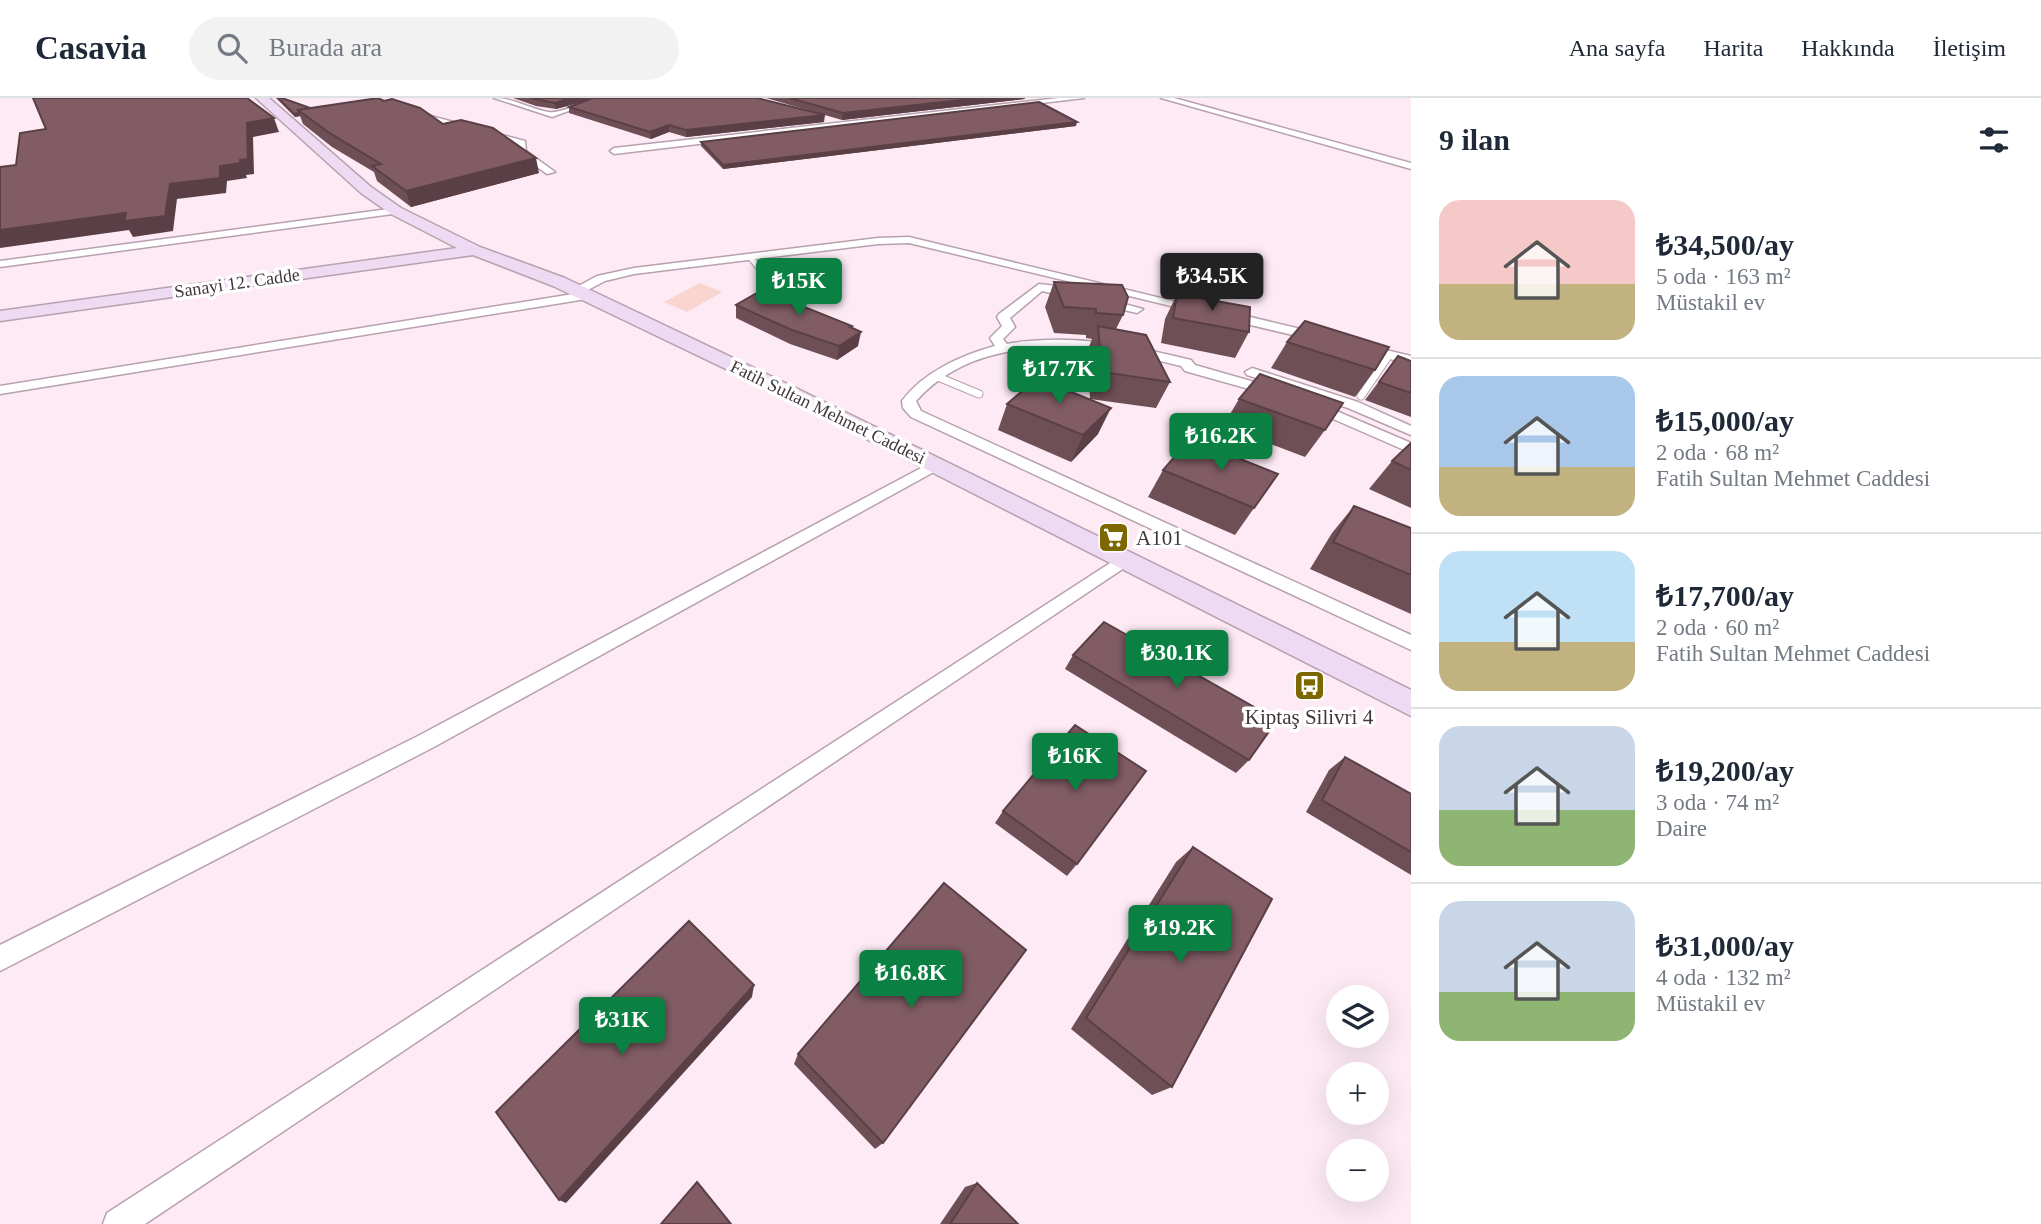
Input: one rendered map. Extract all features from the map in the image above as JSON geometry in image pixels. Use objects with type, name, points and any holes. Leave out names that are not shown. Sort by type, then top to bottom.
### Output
[{"type":"main road","name":"Fatih Sultan Mehmet Caddesi","points":[[262,98],[296,121],[366,190],[396,211],[474,250],[582,293],[936,465],[1411,704]]},
{"type":"main road","name":"Sanayi 12. Cadde","points":[[0,316],[474,250]]},
{"type":"street","points":[[498,98],[552,115],[600,98]]},
{"type":"street","points":[[614,151],[1080,98]]},
{"type":"street","points":[[1121,98],[1136,98]]},
{"type":"street","points":[[1165,98],[1411,166]]},
{"type":"street","points":[[959,100],[994,108]]},
{"type":"street","points":[[396,108],[522,143],[522,152],[550,172]]},
{"type":"street","points":[[824,117],[850,123]]},
{"type":"street","points":[[0,264],[396,211]]},
{"type":"street","points":[[0,390],[582,293],[601,278],[634,271],[878,241],[909,240],[1203,309]]},
{"type":"street","points":[[1003,348],[996,338],[1009,327],[1003,317],[1039,287],[1137,309]]},
{"type":"street","points":[[1216,313],[1336,342]]},
{"type":"street","points":[[1411,431],[1353,405],[1291,383],[1222,364],[1186,363],[1141,351],[1092,344],[1022,345],[973,356],[913,394],[909,401],[910,408],[916,414],[1411,643]]},
{"type":"street","points":[[1349,345],[1411,360]]},
{"type":"street","points":[[1186,363],[1190,369],[1308,403],[1411,449]]},
{"type":"street","points":[[0,958],[425,742],[936,465]]},
{"type":"street","points":[[118,1224],[1124,560]]},
{"type":"lane","points":[[750,257],[758,267]]},
{"type":"lane","points":[[1022,345],[1045,368]]},
{"type":"lane","points":[[1360,396],[1389,355]]},
{"type":"lane","points":[[938,377],[979,394]]},
{"type":"shaded area","points":[[700,283],[722,292],[687,312],[664,302]]},
{"type":"building","points":[[33,98],[247,98],[274,118],[247,123],[248,159],[240,160],[241,163],[220,166],[220,178],[170,184],[165,216],[124,221],[126,213],[0,230],[0,167],[16,165],[20,133],[46,129]]},
{"type":"building","points":[[278,98],[310,108],[298,110],[299,113],[294,114]]},
{"type":"building","points":[[378,98],[384,101],[392,99],[420,108],[443,124],[461,120],[493,128],[536,158],[406,191],[372,166],[381,164],[298,110]]},
{"type":"building","points":[[530,98],[571,98],[555,103]]},
{"type":"building","points":[[593,98],[757,98],[825,115],[686,130],[669,125],[650,132],[569,107]]},
{"type":"building","points":[[789,98],[980,98],[843,113]]},
{"type":"building","points":[[1039,102],[1077,122],[723,165],[701,142]]},
{"type":"building","points":[[1054,282],[1122,285],[1128,297],[1123,315],[1096,313],[1096,309],[1064,307]]},
{"type":"building","points":[[762,290],[861,332],[839,346],[792,330],[736,305]]},
{"type":"building","points":[[1177,294],[1250,307],[1249,332],[1173,318]]},
{"type":"building","points":[[1305,321],[1389,347],[1375,370],[1287,342]]},
{"type":"building","points":[[1098,326],[1146,335],[1170,382],[1102,372]]},
{"type":"building","points":[[1398,356],[1411,361],[1411,393],[1379,382]]},
{"type":"building","points":[[1260,374],[1343,403],[1325,430],[1239,399]]},
{"type":"building","points":[[1037,378],[1111,408],[1083,435],[1007,404]]},
{"type":"building","points":[[1190,439],[1278,474],[1254,508],[1163,470]]},
{"type":"building","points":[[1411,443],[1411,470],[1392,461]]},
{"type":"building","points":[[1354,506],[1411,528],[1411,575],[1333,542]]},
{"type":"building","points":[[1104,622],[1277,720],[1249,760],[1073,655]]},
{"type":"building","points":[[1075,725],[1146,771],[1077,864],[1003,811]]},
{"type":"building","points":[[1345,757],[1411,794],[1411,852],[1322,800]]},
{"type":"building","points":[[1193,847],[1272,899],[1172,1087],[1086,1018]]},
{"type":"building","points":[[944,883],[1026,950],[883,1143],[798,1054]]},
{"type":"building","points":[[689,921],[754,985],[559,1200],[496,1112]]},
{"type":"building","points":[[697,1182],[731,1224],[661,1224]]},
{"type":"building","points":[[977,1183],[1018,1224],[950,1224]]},
{"type":"place","name":"A101","points":[[1113,538]]},
{"type":"place","name":"Kiptaş Silivri 4","points":[[1309,685]]}]
